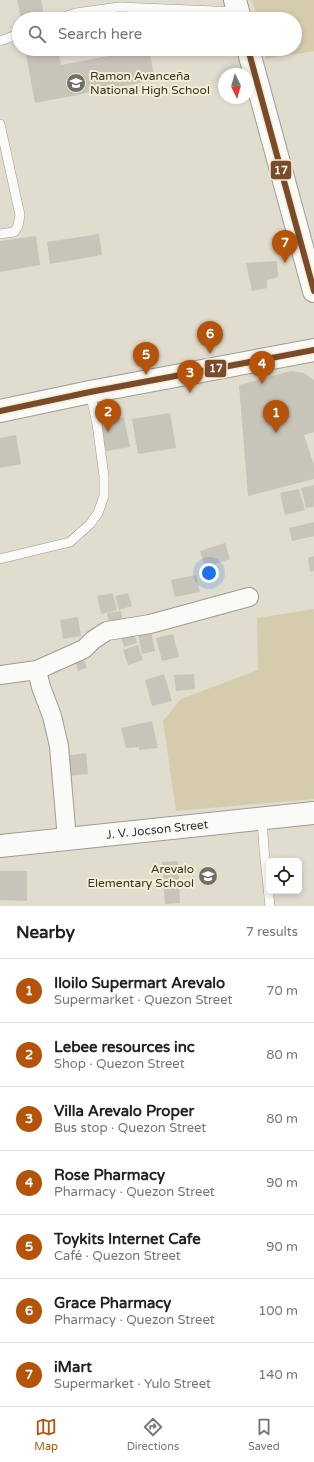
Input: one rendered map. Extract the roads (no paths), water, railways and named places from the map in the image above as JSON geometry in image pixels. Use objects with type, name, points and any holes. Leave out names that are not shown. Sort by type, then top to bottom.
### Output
[{"type":"main road","points":[[250,56],[314,292]]},
{"type":"main road","points":[[0,411],[90,392],[314,350]]},
{"type":"main road","name":"J. V. Jocson Street","points":[[0,846],[262,820],[314,813]]},
{"type":"street","points":[[0,675],[37,670],[84,649],[96,638],[107,631],[150,624],[248,597]]},
{"type":"street","points":[[37,670],[37,675],[52,716],[59,746],[67,839]]},
{"type":"lane","points":[[83,12],[119,7],[238,10]]},
{"type":"lane","points":[[0,41],[12,37]]},
{"type":"lane","points":[[0,124],[20,214],[18,226],[14,232],[0,234]]},
{"type":"lane","points":[[0,559],[70,542],[90,524],[98,513],[104,496],[104,476],[97,424],[90,392]]},
{"type":"lane","points":[[262,820],[270,906]]},
{"type":"place","name":"Ramon Avanceña National High School","points":[[76,83]]},
{"type":"place","name":"iMart","points":[[285,263]]},
{"type":"place","name":"Grace Pharmacy","points":[[210,354]]},
{"type":"place","name":"Toykits Internet Cafe","points":[[146,375]]},
{"type":"place","name":"Rose Pharmacy","points":[[262,384]]},
{"type":"place","name":"Villa Arevalo Proper","points":[[190,393]]},
{"type":"place","name":"Lebee resources inc","points":[[108,432]]},
{"type":"place","name":"Iloilo Supermart Arevalo","points":[[276,433]]},
{"type":"place","name":"Arevalo Elementary School","points":[[208,876]]}]
